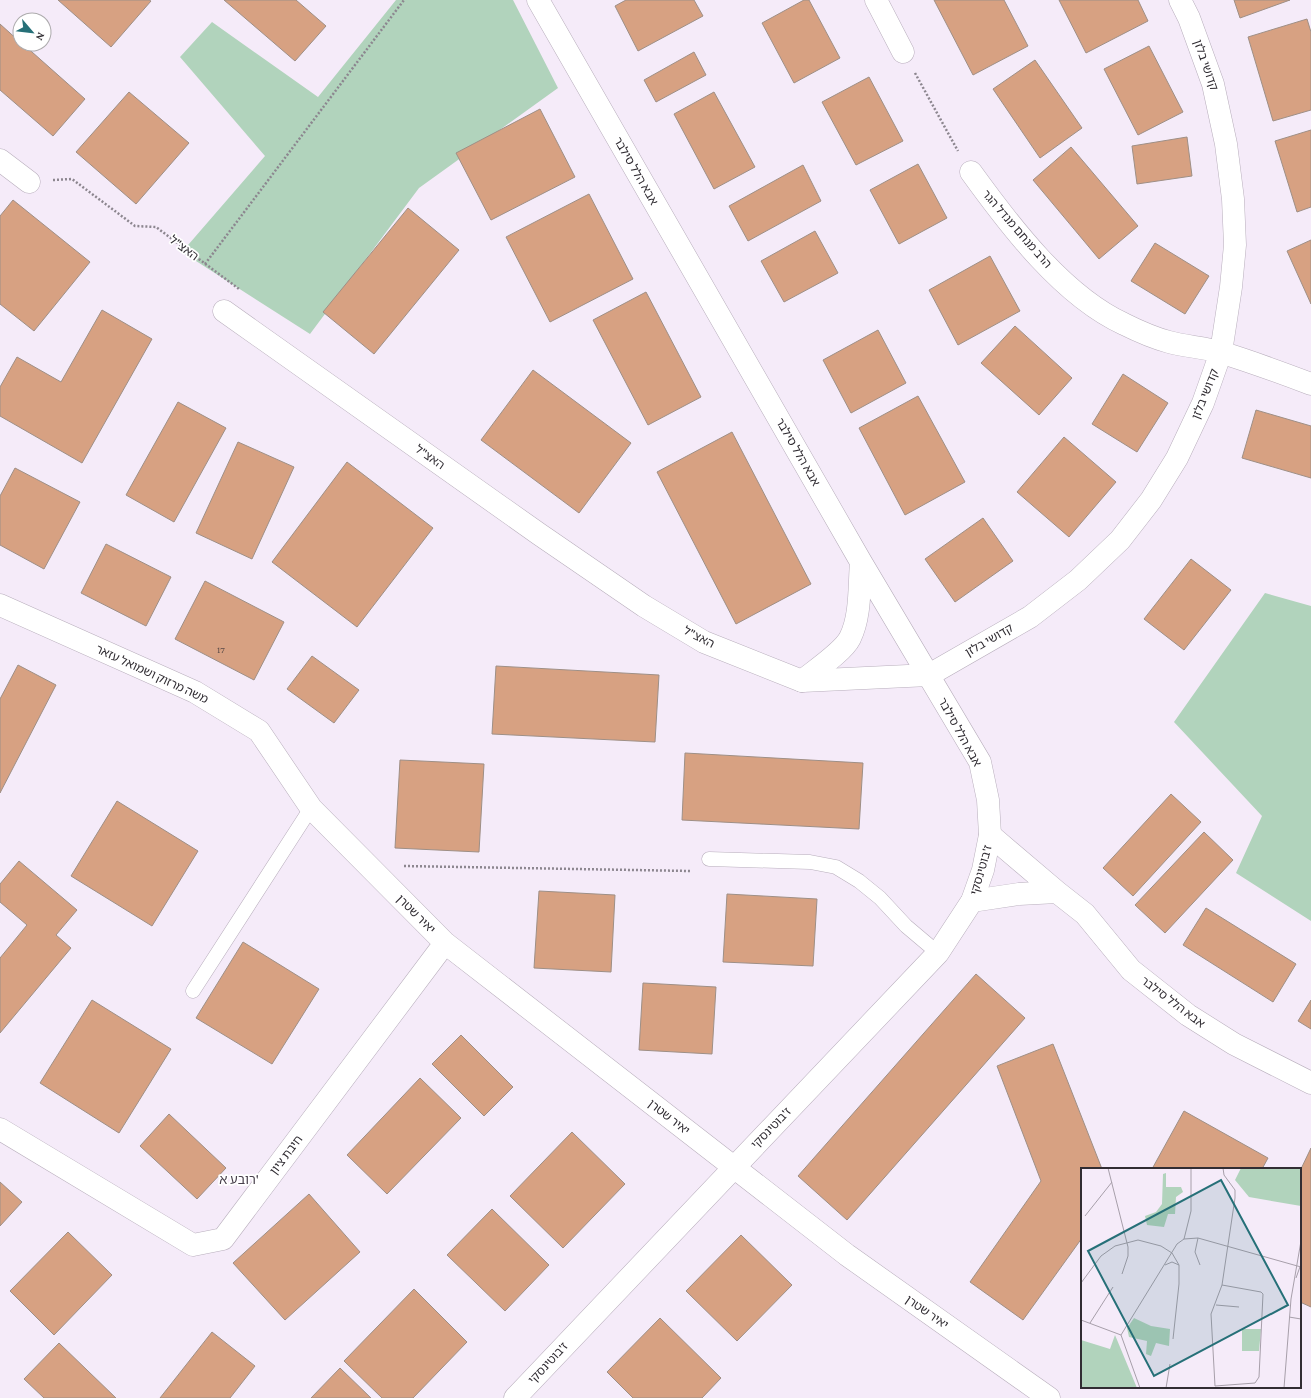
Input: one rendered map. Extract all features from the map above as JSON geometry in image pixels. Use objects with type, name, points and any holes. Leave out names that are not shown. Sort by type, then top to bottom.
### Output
[{"type":"street","name":"אבא הלל סילבר","points":[[538,0],[861,562],[980,762],[988,800],[990,835],[1085,914],[1131,970],[1188,1015],[1234,1044],[1311,1083]]},
{"type":"street","points":[[876,0],[903,52]]},
{"type":"street","name":"קדושי בלזן","points":[[929,675],[1030,616],[1078,580],[1120,540],[1151,500],[1177,458],[1203,403],[1221,352],[1231,287],[1235,245],[1233,199],[1226,144],[1213,84],[1189,18],[1180,0]]},
{"type":"street","points":[[0,160],[29,182]]},
{"type":"street","name":"הרב מנחם מנדל הגר","points":[[971,172],[999,212],[1027,243],[1065,282],[1092,305],[1124,324],[1169,342],[1221,352],[1311,384]]},
{"type":"street","name":"האצ\"ל","points":[[224,311],[539,534],[644,606],[704,642],[802,681],[929,675]]},
{"type":"street","points":[[802,681],[834,655],[850,638],[857,614],[861,562]]},
{"type":"street","name":"משה מרזוק ושמואל עזאר","points":[[0,604],[195,692],[259,731],[311,808]]},
{"type":"street","name":"יאיר שטרן","points":[[311,808],[445,943],[847,1255],[1049,1398]]},
{"type":"street","name":"ז'בוטינסקי","points":[[515,1398],[938,953],[972,901],[983,870],[990,835]]},
{"type":"street","points":[[972,901],[1019,894],[1057,892]]},
{"type":"street","name":"חיבת ציון","points":[[0,1129],[193,1245],[223,1239],[445,943]]},
{"type":"lane","points":[[192,991],[311,808]]},
{"type":"lane","points":[[709,860],[810,862],[836,867],[859,881],[880,898],[906,926],[938,953]]},
{"type":"path","points":[[205,264],[404,0]]},
{"type":"path","points":[[903,52],[971,172]]},
{"type":"path","name":"האצ\"ל","points":[[29,182],[72,179],[135,226],[156,227],[239,288],[224,311]]},
{"type":"path","points":[[368,866],[708,871],[709,860]]},
{"type":"green space","points":[[396,0],[513,0],[558,88],[419,188],[310,334],[182,252],[265,156],[180,57],[212,22],[318,97]]},
{"type":"green space","points":[[1265,593],[1311,606],[1311,921],[1236,873],[1262,816],[1174,722]]},
{"type":"building","points":[[58,0],[149,0],[151,1],[111,47]]},
{"type":"building","points":[[224,0],[296,0],[326,26],[295,61]]},
{"type":"building","points":[[626,0],[694,0],[703,16],[638,51],[615,6]]},
{"type":"building","points":[[804,0],[809,0],[840,58],[794,83],[762,23]]},
{"type":"building","points":[[934,0],[1004,0],[1028,46],[973,75]]},
{"type":"building","points":[[1059,0],[1138,0],[1148,21],[1086,53]]},
{"type":"building","points":[[1234,0],[1290,0],[1240,18]]},
{"type":"building","points":[[1307,19],[1311,32],[1311,110],[1273,121],[1248,37]]},
{"type":"building","points":[[0,24],[12,35],[12,52],[32,52],[85,99],[53,136],[0,90]]},
{"type":"building","points":[[1149,46],[1183,112],[1138,135],[1104,69]]},
{"type":"building","points":[[694,52],[706,75],[656,102],[644,80]]},
{"type":"building","points":[[1035,60],[1082,128],[1040,158],[993,89]]},
{"type":"building","points":[[869,77],[903,141],[856,165],[822,102]]},
{"type":"building","points":[[129,92],[189,143],[136,204],[76,152]]},
{"type":"building","points":[[714,92],[755,167],[714,189],[674,114]]},
{"type":"building","points":[[540,109],[575,177],[491,220],[456,153]]},
{"type":"building","points":[[1311,130],[1311,207],[1297,212],[1275,141]]},
{"type":"building","points":[[1187,137],[1192,176],[1137,184],[1132,146]]},
{"type":"building","points":[[1071,147],[1138,226],[1099,259],[1033,180]]},
{"type":"building","points":[[918,164],[947,218],[899,244],[870,190]]},
{"type":"building","points":[[803,165],[821,201],[748,241],[729,206]]},
{"type":"building","points":[[589,194],[633,279],[550,322],[506,237]]},
{"type":"building","points":[[13,200],[90,262],[34,331],[0,304],[0,216]]},
{"type":"building","points":[[408,208],[459,250],[374,354],[323,312]]},
{"type":"building","points":[[815,231],[838,273],[784,302],[761,261]]},
{"type":"building","points":[[1311,240],[1311,304],[1287,251]]},
{"type":"building","points":[[1155,243],[1209,276],[1185,314],[1131,281]]},
{"type":"building","points":[[990,256],[1020,311],[958,345],[929,290]]},
{"type":"building","points":[[646,292],[701,397],[648,425],[593,320]]},
{"type":"building","points":[[102,310],[152,339],[82,463],[0,416],[0,387],[17,357],[61,382]]},
{"type":"building","points":[[1015,326],[1072,378],[1039,415],[981,363]]},
{"type":"building","points":[[878,330],[906,383],[851,413],[823,360]]},
{"type":"building","points":[[533,370],[631,443],[579,513],[481,440]]},
{"type":"building","points":[[1123,374],[1168,403],[1137,452],[1092,424]]},
{"type":"building","points":[[918,396],[965,482],[905,515],[859,428]]},
{"type":"building","points":[[178,402],[226,428],[174,522],[126,495]]},
{"type":"building","points":[[1256,410],[1311,426],[1311,478],[1242,458]]},
{"type":"building","points":[[732,432],[811,584],[736,624],[657,472]]},
{"type":"building","points":[[1064,437],[1116,482],[1069,537],[1017,492]]},
{"type":"building","points":[[238,442],[294,467],[252,559],[196,533]]},
{"type":"building","points":[[347,462],[433,528],[357,627],[272,562]]},
{"type":"building","points":[[15,468],[80,502],[44,569],[0,545],[0,496]]},
{"type":"building","points":[[983,518],[1013,561],[955,602],[925,559]]},
{"type":"building","points":[[106,544],[171,577],[146,626],[81,593]]},
{"type":"building","points":[[1191,559],[1231,590],[1184,650],[1144,619]]},
{"type":"building","points":[[205,581],[284,622],[254,680],[175,639]]},
{"type":"building","points":[[312,656],[359,690],[334,723],[287,689]]},
{"type":"building","points":[[18,665],[56,685],[0,793],[0,699]]},
{"type":"building","points":[[496,666],[659,675],[655,742],[492,734]]},
{"type":"building","points":[[685,753],[863,763],[859,829],[682,820]]},
{"type":"building","points":[[400,760],[484,764],[479,852],[395,848]]},
{"type":"building","points":[[1171,794],[1201,822],[1133,896],[1103,868]]},
{"type":"building","points":[[117,801],[198,851],[152,926],[71,876]]},
{"type":"building","points":[[1204,832],[1233,860],[1165,933],[1135,905]]},
{"type":"building","points":[[19,861],[77,910],[56,935],[71,948],[0,1033],[0,958],[27,925],[0,902],[0,884]]},
{"type":"building","points":[[539,891],[615,895],[611,972],[534,968]]},
{"type":"building","points":[[727,894],[817,899],[813,966],[723,962]]},
{"type":"building","points":[[1206,908],[1296,964],[1273,1002],[1183,945]]},
{"type":"building","points":[[243,942],[319,989],[272,1064],[196,1018]]},
{"type":"building","points":[[976,974],[1025,1018],[847,1220],[798,1176]]},
{"type":"building","points":[[643,983],[716,987],[712,1054],[639,1050]]},
{"type":"building","points":[[92,1000],[171,1049],[119,1133],[40,1083]]},
{"type":"building","points":[[1311,1000],[1311,1029],[1298,1021]]},
{"type":"building","points":[[461,1035],[513,1087],[484,1116],[432,1064]]},
{"type":"building","points":[[1053,1044],[1102,1168],[1081,1168],[1081,1239],[1023,1320],[970,1282],[1041,1181],[997,1066]]},
{"type":"building","points":[[420,1078],[461,1118],[387,1194],[347,1155]]},
{"type":"building","points":[[1184,1111],[1268,1158],[1263,1168],[1153,1168]]},
{"type":"building","points":[[169,1114],[226,1168],[197,1199],[140,1146]]},
{"type":"building","points":[[572,1132],[625,1184],[563,1248],[510,1196]]},
{"type":"building","points":[[1311,1148],[1311,1307],[1301,1302],[1301,1169]]},
{"type":"building","points":[[0,1182],[22,1202],[0,1226]]},
{"type":"building","points":[[309,1194],[360,1252],[285,1320],[233,1263]]},
{"type":"building","points":[[492,1209],[549,1265],[505,1311],[447,1255]]},
{"type":"building","points":[[68,1232],[112,1275],[54,1335],[10,1291]]},
{"type":"building","points":[[741,1235],[792,1285],[737,1341],[686,1291]]},
{"type":"building","points":[[414,1289],[467,1342],[413,1398],[382,1398],[344,1361]]},
{"type":"building","points":[[660,1318],[721,1378],[702,1398],[633,1398],[607,1372]]},
{"type":"building","points":[[212,1332],[255,1366],[230,1398],[160,1398]]},
{"type":"building","points":[[59,1343],[116,1398],[44,1398],[24,1379]]},
{"type":"building","points":[[340,1368],[371,1398],[311,1398]]},
{"type":"district","name":"רובע א'","points":[[239,1179]]}]
